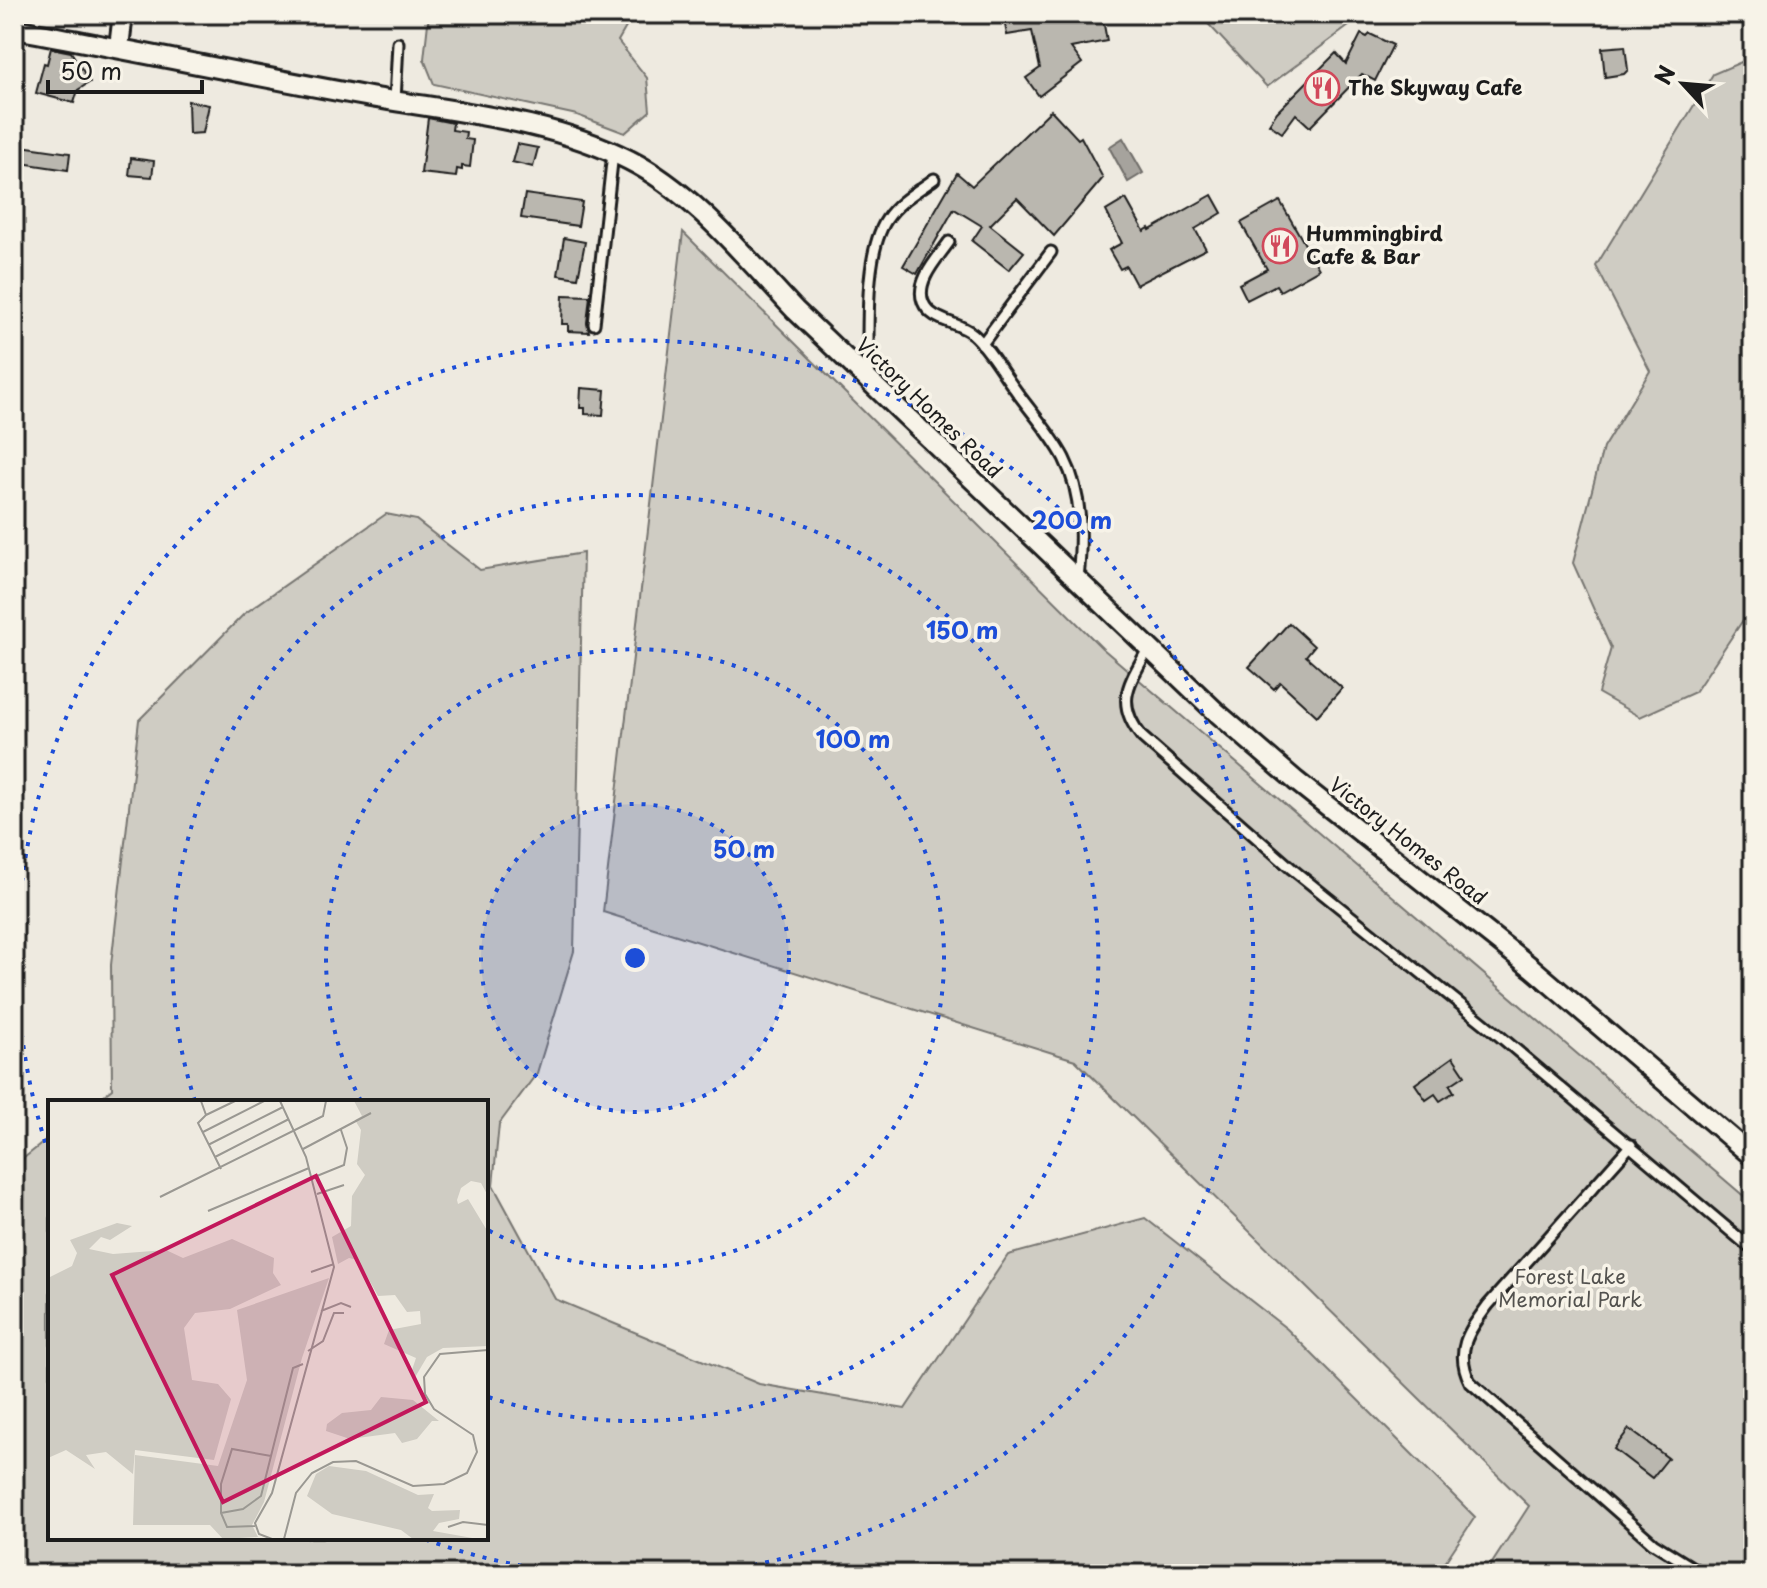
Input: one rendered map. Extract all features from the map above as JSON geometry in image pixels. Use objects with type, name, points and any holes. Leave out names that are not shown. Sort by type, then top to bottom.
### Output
[{"type":"street","points":[[119,47],[123,14]]},
{"type":"street","name":"Victory Homes Road","points":[[14,29],[480,115],[549,131],[613,153],[648,171],[694,208],[1148,649],[1296,781],[1532,968],[1753,1157]]},
{"type":"lane","points":[[395,101],[398,43]]},
{"type":"lane","points":[[594,324],[613,153]]},
{"type":"lane","points":[[868,378],[871,275],[880,230],[895,208],[934,179]]},
{"type":"lane","points":[[949,242],[922,284],[924,306],[944,321],[972,333],[1064,458],[1074,484],[1082,541],[1078,582]]},
{"type":"lane","points":[[982,344],[1051,252]]},
{"type":"lane","points":[[1148,649],[1127,690],[1125,707],[1131,723],[1142,737],[1292,869],[1631,1145],[1753,1250]]},
{"type":"lane","points":[[1631,1145],[1488,1305],[1463,1348],[1462,1366],[1470,1382],[1653,1543],[1703,1574]]},
{"type":"green space","points":[[429,14],[637,14],[618,41],[647,78],[650,111],[625,133],[577,115],[434,84],[424,59]]},
{"type":"green space","points":[[1199,14],[1365,14],[1267,87]]},
{"type":"green space","points":[[1753,57],[1753,605],[1695,692],[1640,717],[1598,693],[1611,648],[1573,563],[1603,448],[1650,371],[1596,266],[1713,74]]},
{"type":"green space","name":"Forest Lake Memorial Park","points":[[683,232],[1102,648],[1753,1204],[1753,1574],[1485,1574],[1529,1506],[1075,1060],[603,912]]},
{"type":"green space","points":[[386,514],[416,520],[480,570],[583,553],[574,951],[537,1073],[499,1124],[493,1185],[555,1299],[759,1384],[905,1409],[1008,1255],[1145,1218],[1287,1329],[1475,1517],[1437,1574],[14,1574],[14,1166],[48,1139],[48,1540],[488,1540],[488,1100],[98,1100],[112,1089],[111,965],[139,720],[244,614]]},
{"type":"shaded area","points":[[1123,138],[1143,173],[1128,182],[1109,147]]},
{"type":"building","points":[[1003,14],[1102,14],[1107,41],[1071,48],[1082,63],[1039,96],[1026,78],[1040,68],[1032,31],[1007,35]]},
{"type":"building","points":[[1361,34],[1367,37],[1370,34],[1393,45],[1375,81],[1362,74],[1310,127],[1296,114],[1282,133],[1269,124],[1277,112],[1336,53],[1346,64]]},
{"type":"building","points":[[1625,46],[1628,70],[1624,74],[1605,77],[1602,48]]},
{"type":"building","points":[[51,48],[71,52],[90,82],[78,90],[74,103],[36,93]]},
{"type":"building","points":[[188,101],[209,105],[203,133],[189,134]]},
{"type":"building","points":[[1051,110],[1078,139],[1081,137],[1103,178],[1054,236],[1017,198],[990,225],[1024,252],[1009,270],[972,241],[982,226],[954,209],[917,274],[903,266],[957,173],[972,186]]},
{"type":"building","points":[[428,118],[453,123],[452,130],[466,132],[465,139],[473,140],[470,167],[457,169],[456,177],[421,173]]},
{"type":"building","points":[[517,144],[538,148],[533,167],[512,162]]},
{"type":"building","points":[[14,145],[70,153],[68,170],[14,162]]},
{"type":"building","points":[[131,158],[154,161],[152,177],[129,175]]},
{"type":"building","points":[[525,194],[582,202],[578,226],[521,218]]},
{"type":"building","points":[[1212,195],[1222,213],[1195,229],[1206,249],[1136,285],[1126,266],[1120,269],[1109,250],[1122,243],[1106,211],[1126,199],[1144,231]]},
{"type":"building","points":[[1280,201],[1319,269],[1280,291],[1276,285],[1247,300],[1239,284],[1267,269],[1241,223]]},
{"type":"building","points":[[564,238],[585,242],[578,278],[558,275]]},
{"type":"building","points":[[563,295],[590,296],[589,332],[568,331],[568,324],[562,324]]},
{"type":"building","points":[[581,388],[605,390],[603,415],[585,414],[585,408],[580,408]]},
{"type":"building","points":[[1289,623],[1314,646],[1306,656],[1342,688],[1317,716],[1280,682],[1274,689],[1249,667]]},
{"type":"building","points":[[1453,1057],[1465,1075],[1450,1085],[1454,1092],[1440,1101],[1435,1094],[1426,1100],[1415,1084]]},
{"type":"building","points":[[1629,1429],[1668,1458],[1652,1478],[1614,1449]]},
{"type":"place","name":"The Skyway Cafe","points":[[1322,88]]},
{"type":"place","name":"Hummingbird Cafe & Bar","points":[[1280,246]]}]
